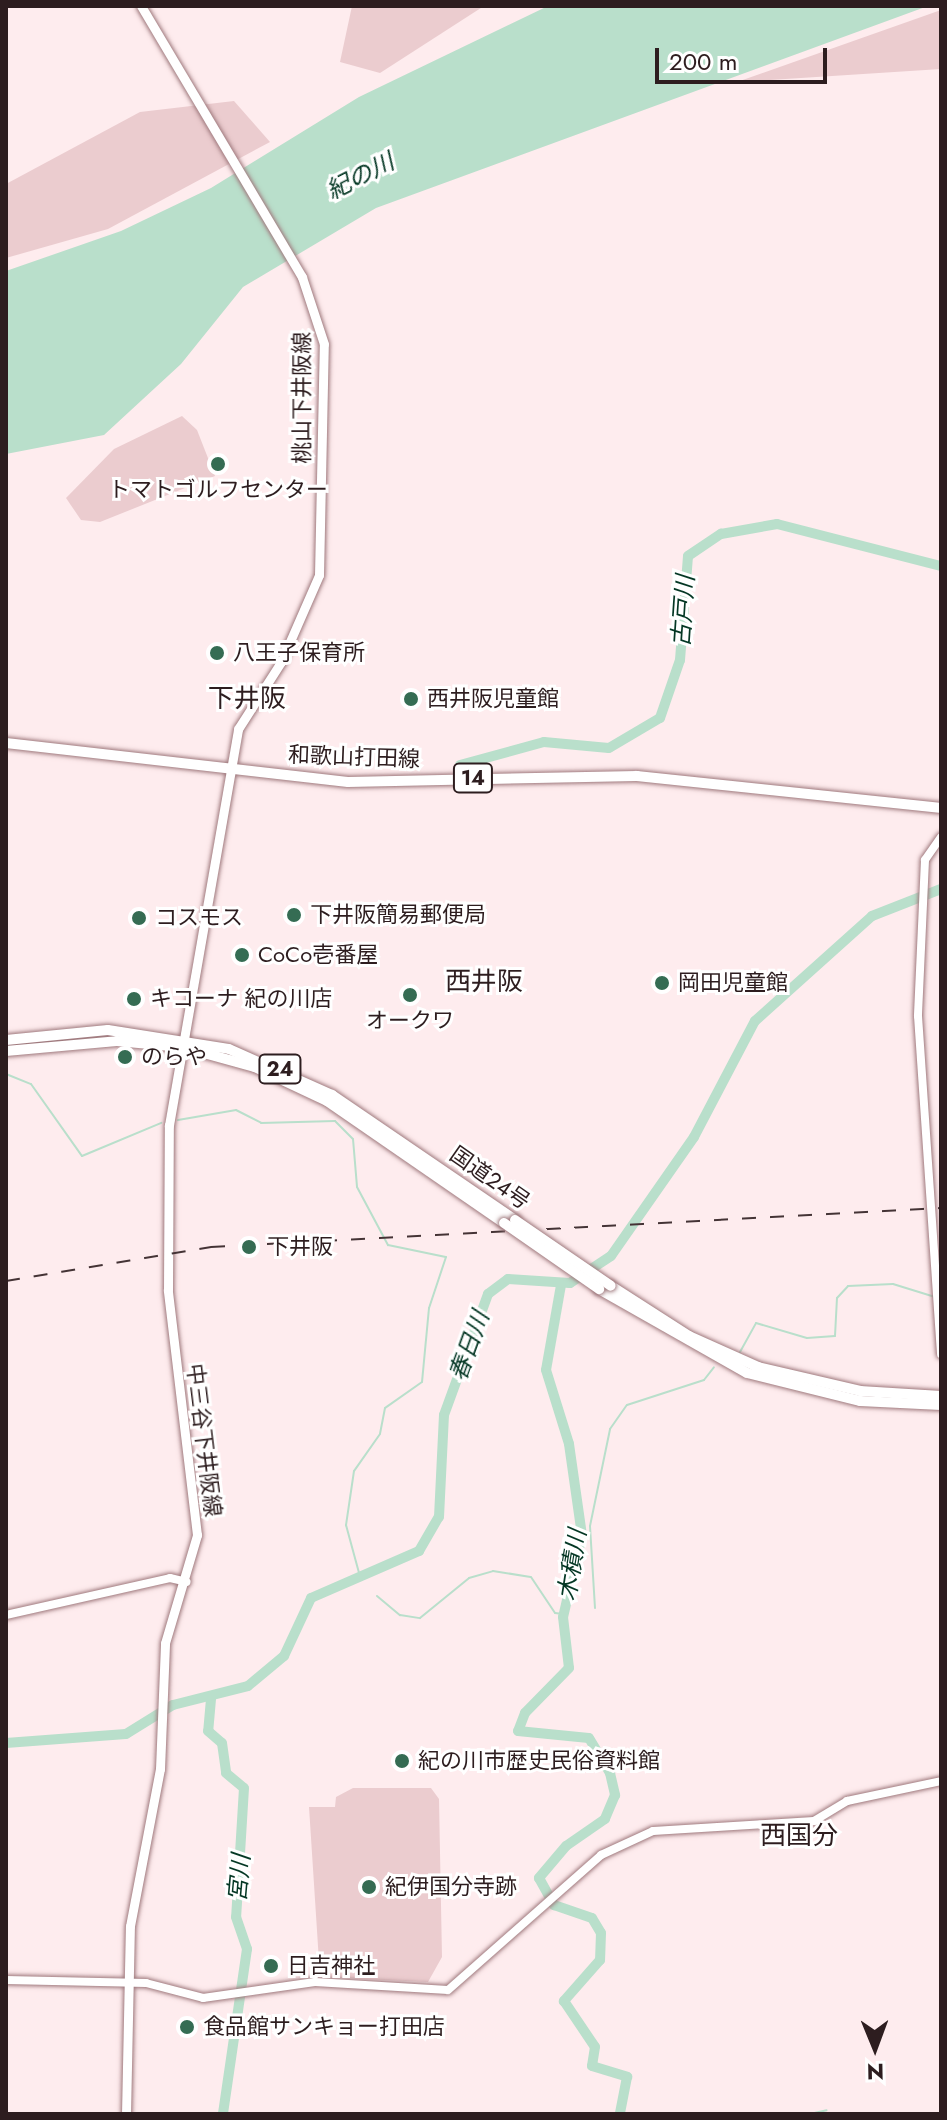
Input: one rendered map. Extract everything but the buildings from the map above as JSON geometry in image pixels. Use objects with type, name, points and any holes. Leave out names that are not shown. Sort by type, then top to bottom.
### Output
[{"type":"main road","name":"桃山下井阪線","points":[[141,6],[302,277],[324,344],[319,575],[281,662],[238,729],[232,769]]},
{"type":"main road","name":"和歌山打田線","points":[[6,743],[348,782],[637,776],[941,808]]},
{"type":"main road","name":"中三谷下井阪線","points":[[126,2114],[126,1984],[164,1717],[165,1643],[187,1582],[196,1507],[166,1251],[169,1134],[232,769]]},
{"type":"main road","name":"国道24号","points":[[6,1040],[85,1031],[184,1042],[313,1084],[605,1288],[747,1373],[860,1401],[941,1405]]},
{"type":"main road","name":"国道24号","points":[[6,1051],[79,1041],[184,1042]]},
{"type":"main road","name":"国道24号","points":[[605,1288],[689,1336],[758,1367],[860,1391],[941,1396]]},
{"type":"street","points":[[941,837],[923,873],[918,1016],[941,1354]]},
{"type":"street","points":[[6,1615],[170,1578],[187,1582]]},
{"type":"street","points":[[6,1980],[126,1984],[203,1998],[315,1982],[455,1988],[552,1896],[601,1855],[665,1827],[814,1821],[847,1801],[941,1781]]},
{"type":"shaded area","points":[[352,6],[484,6],[380,73],[340,62]]},
{"type":"shaded area","points":[[941,10],[941,69],[737,82]]},
{"type":"shaded area","points":[[234,101],[270,142],[108,229],[6,258],[6,184],[140,112]]},
{"type":"shaded area","points":[[182,416],[197,430],[215,476],[100,522],[81,520],[66,498],[114,449]]},
{"type":"shaded area","points":[[353,1788],[431,1788],[439,1799],[442,1957],[428,1982],[320,1977],[309,1807],[335,1807],[336,1797]]},
{"type":"water","name":"紀の川","points":[[548,6],[928,6],[376,208],[243,287],[181,364],[104,435],[6,454],[6,271],[121,231],[211,188],[359,97]]},
{"type":"waterway","name":"古戸川","points":[[460,765],[544,742],[609,748],[660,718],[680,660],[688,556],[721,534],[777,524],[941,566]]},
{"type":"waterway","name":"春日川","points":[[6,1743],[126,1734],[173,1705],[248,1686],[284,1656],[311,1598],[419,1551],[439,1517],[444,1415],[488,1294],[508,1279],[570,1283],[611,1256],[694,1137],[755,1021],[872,916],[941,889]]},
{"type":"waterway","points":[[6,1074],[31,1084],[82,1156],[161,1123]]},
{"type":"waterway","points":[[178,1120],[236,1110],[261,1123],[335,1121],[353,1139],[357,1187],[388,1245],[446,1257],[429,1308],[422,1382],[385,1408],[380,1434],[354,1471],[346,1525],[359,1573]]},
{"type":"waterway","points":[[740,1352],[756,1323],[807,1338],[835,1336],[837,1298],[848,1286],[893,1284],[935,1297]]},
{"type":"waterway","name":"木積川","points":[[561,1285],[546,1370],[569,1444],[582,1535],[563,1617],[569,1668],[525,1713],[518,1731],[589,1738],[610,1773],[615,1795],[605,1819],[566,1846],[539,1878],[554,1905],[592,1918],[601,1933],[600,1960],[564,2001],[595,2047],[592,2066],[627,2077],[620,2114]]},
{"type":"waterway","points":[[595,1608],[590,1526],[610,1429],[627,1405],[704,1380],[714,1367]]},
{"type":"waterway","points":[[377,1596],[400,1615],[420,1618],[469,1578],[493,1571],[531,1577],[555,1613],[563,1614]]},
{"type":"waterway","name":"宮川","points":[[211,1699],[208,1731],[222,1743],[226,1773],[244,1788],[236,1917],[247,1949],[223,2114]]},
{"type":"waterway","points":[[810,2114],[827,2110]]},
{"type":"railway","points":[[6,1281],[211,1247],[941,1208]]},
{"type":"place","name":"トマトゴルフセンター","points":[[218,464]]},
{"type":"place","name":"八王子保育所","points":[[217,653]]},
{"type":"place","name":"西井阪児童館","points":[[411,699]]},
{"type":"place","name":"下井阪簡易郵便局","points":[[294,915]]},
{"type":"place","name":"コスモス","points":[[139,918]]},
{"type":"place","name":"CoCo壱番屋","points":[[242,955]]},
{"type":"place","name":"岡田児童館","points":[[662,983]]},
{"type":"place","name":"オークワ","points":[[410,995]]},
{"type":"place","name":"キコーナ 紀の川店","points":[[134,999]]},
{"type":"place","name":"のらや","points":[[125,1057]]},
{"type":"place","name":"下井阪","points":[[249,1247]]},
{"type":"place","name":"紀の川市歴史民俗資料館","points":[[402,1761]]},
{"type":"place","name":"紀伊国分寺跡","points":[[369,1887]]},
{"type":"place","name":"日吉神社","points":[[271,1966]]},
{"type":"place","name":"食品館サンキョー打田店","points":[[187,2027]]},
{"type":"district","name":"下井阪","points":[[247,699]]},
{"type":"district","name":"西井阪","points":[[484,982]]},
{"type":"district","name":"西国分","points":[[799,1836]]}]
